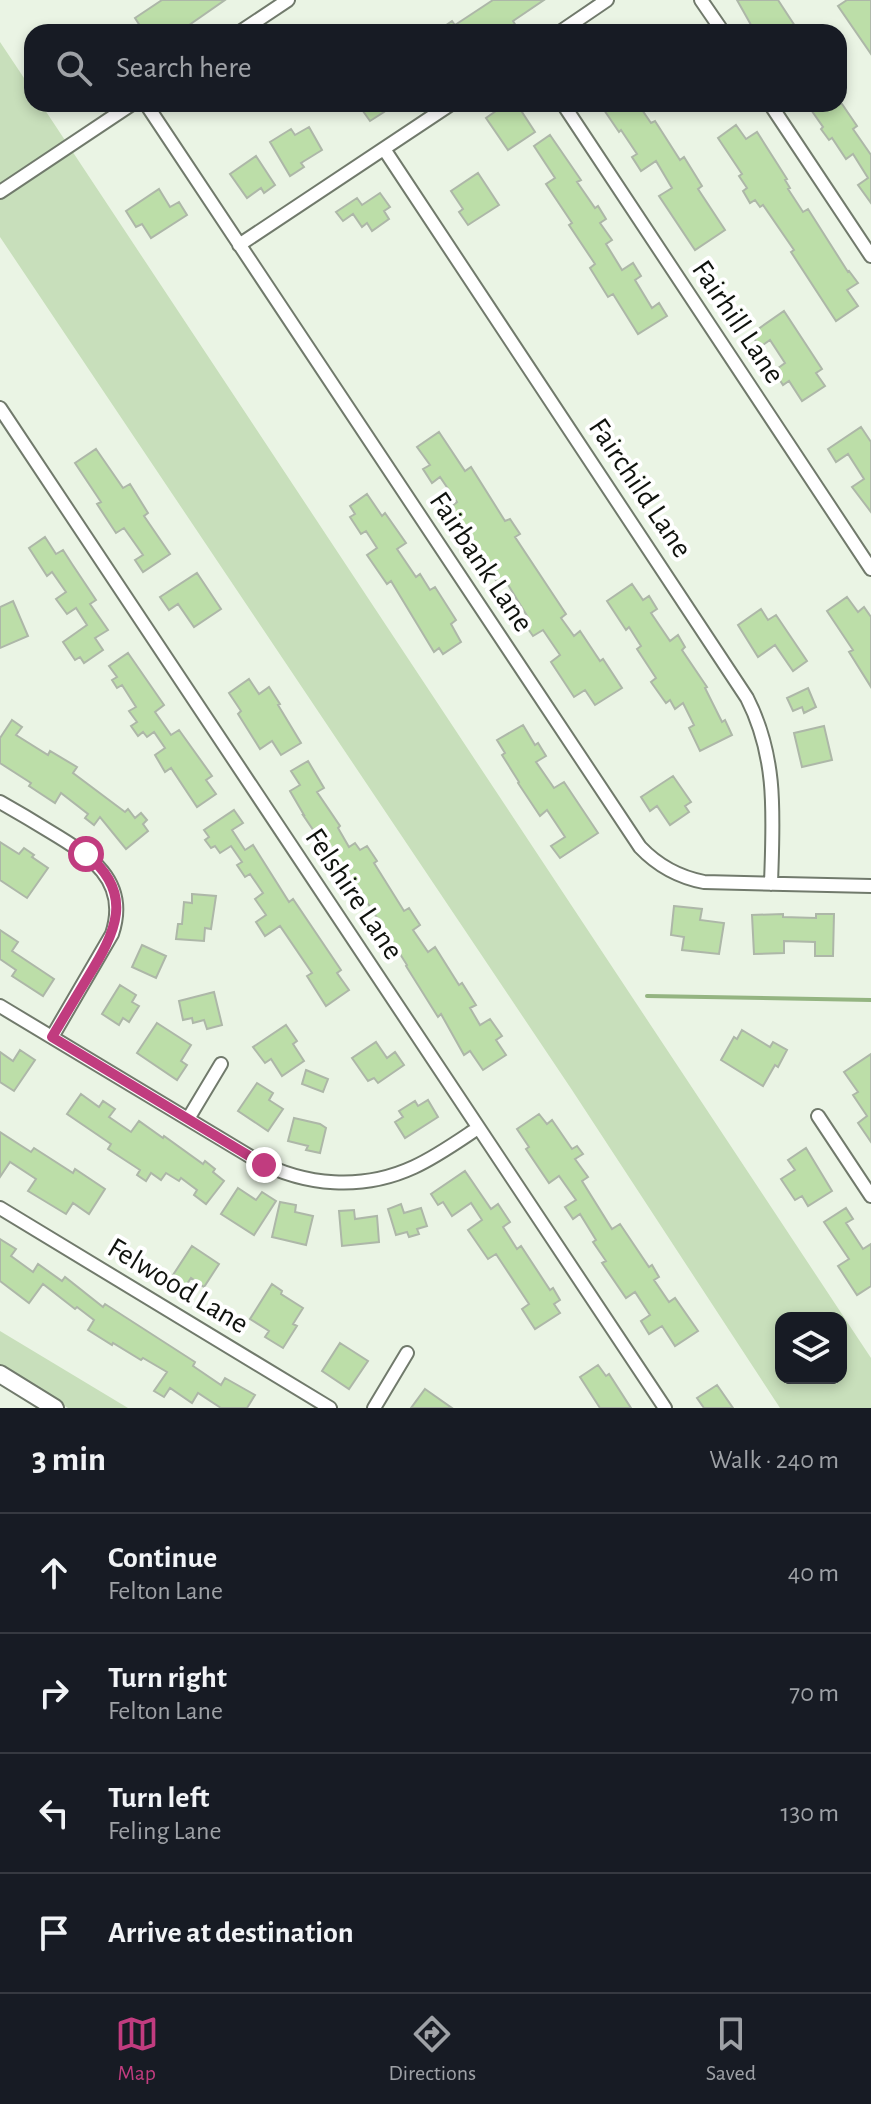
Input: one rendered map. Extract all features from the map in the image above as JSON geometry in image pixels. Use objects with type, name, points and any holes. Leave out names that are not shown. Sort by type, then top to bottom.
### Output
[{"type":"street","points":[[252,24],[288,0]]},
{"type":"street","points":[[572,24],[607,0]]},
{"type":"street","points":[[701,0],[718,24]]},
{"type":"street","points":[[0,192],[120,112]]},
{"type":"street","name":"Fairbank Lane","points":[[151,112],[640,847],[661,865],[685,878],[714,883],[871,886]]},
{"type":"street","points":[[239,245],[439,112]]},
{"type":"street","name":"Fairhill Lane","points":[[568,112],[871,569]]},
{"type":"street","points":[[775,112],[871,256]]},
{"type":"street","name":"Fairchild Lane","points":[[384,149],[747,698],[762,733],[771,773],[771,884]]},
{"type":"street","name":"Felshire Lane","points":[[0,408],[665,1408]]},
{"type":"street","points":[[0,802],[91,858],[107,878],[115,900],[116,917],[112,934],[52,1037]]},
{"type":"street","points":[[0,1006],[272,1168],[311,1180],[339,1183],[369,1181],[398,1174],[425,1162],[478,1128]]},
{"type":"street","points":[[188,1119],[221,1064]]},
{"type":"street","points":[[818,1116],[871,1196]]},
{"type":"street","name":"Felwood Lane","points":[[0,1208],[330,1408]]},
{"type":"street","points":[[374,1408],[407,1353]]},
{"type":"street","points":[[0,1374],[55,1408]]},
{"type":"green space","points":[[0,42],[24,78],[24,112],[46,112],[841,1312],[775,1312],[775,1384],[847,1384],[847,1322],[871,1358],[871,1408],[780,1408],[572,1090],[0,237]]},
{"type":"green space","points":[[0,1331],[128,1408],[68,1408],[0,1367]]},
{"type":"building","points":[[162,0],[225,0],[190,24],[139,24],[135,18]]},
{"type":"building","points":[[493,0],[544,0],[513,21],[515,24],[457,24]]},
{"type":"building","points":[[737,0],[778,0],[794,24],[750,24]]},
{"type":"building","points":[[847,0],[871,0],[871,54],[838,6]]},
{"type":"building","points":[[847,111],[857,126],[853,129],[871,155],[871,203],[858,185],[868,178],[853,154],[846,159],[832,138],[829,140],[821,129],[823,127],[813,112]]},
{"type":"building","points":[[364,112],[384,112],[370,121]]},
{"type":"building","points":[[495,112],[522,112],[535,132],[508,150],[486,118]]},
{"type":"building","points":[[605,112],[643,112],[651,123],[655,121],[680,160],[684,157],[702,186],[698,189],[725,230],[695,250],[659,196],[672,188],[656,161],[641,171],[632,157],[637,154],[621,130],[619,132]]},
{"type":"building","points":[[736,125],[746,139],[757,132],[787,179],[788,189],[803,212],[808,209],[858,283],[847,290],[858,306],[836,321],[763,205],[760,207],[755,200],[750,203],[743,191],[747,188],[739,176],[742,174],[718,138]]},
{"type":"building","points":[[309,127],[322,150],[301,163],[304,167],[290,176],[270,142],[291,129],[295,135]]},
{"type":"building","points":[[550,135],[581,180],[577,182],[606,219],[600,223],[612,240],[606,244],[622,270],[633,263],[641,276],[635,280],[652,308],[659,303],[667,316],[638,334],[613,294],[608,297],[590,268],[595,264],[546,184],[555,178],[534,146]]},
{"type":"building","points":[[256,156],[275,185],[264,193],[261,188],[247,198],[230,174]]},
{"type":"building","points":[[478,173],[499,205],[468,225],[459,212],[463,209],[451,191]]},
{"type":"building","points":[[159,189],[170,207],[179,202],[187,215],[151,238],[142,224],[136,227],[126,211]]},
{"type":"building","points":[[380,193],[390,207],[384,211],[389,219],[372,231],[367,223],[362,227],[353,214],[343,221],[336,212],[357,198],[362,205]]},
{"type":"building","points":[[784,311],[822,369],[816,373],[825,386],[802,401],[789,381],[783,385],[774,371],[785,363],[770,340],[760,347],[751,334]]},
{"type":"building","points":[[861,427],[871,442],[871,512],[852,487],[864,479],[848,454],[836,462],[828,449]]},
{"type":"building","points":[[439,432],[465,471],[471,467],[505,521],[510,519],[520,534],[515,537],[566,614],[561,618],[574,636],[580,631],[622,688],[595,705],[585,690],[574,697],[551,662],[560,655],[543,630],[533,636],[524,623],[529,619],[504,578],[497,582],[462,529],[451,507],[457,502],[440,477],[432,483],[423,469],[430,465],[417,447]]},
{"type":"building","points":[[96,449],[123,488],[130,484],[148,513],[144,516],[170,554],[143,572],[135,560],[143,555],[124,528],[116,533],[97,504],[101,502],[75,463]]},
{"type":"building","points":[[367,494],[406,543],[397,549],[416,577],[420,574],[430,590],[435,587],[456,620],[451,624],[461,642],[443,654],[439,648],[434,652],[391,581],[387,584],[367,555],[377,548],[366,531],[361,534],[350,517],[355,514],[350,506]]},
{"type":"building","points":[[45,537],[56,554],[63,550],[96,600],[90,604],[108,630],[95,638],[103,650],[84,663],[80,657],[75,660],[63,642],[87,625],[76,608],[67,614],[56,599],[66,592],[52,572],[47,576],[29,548]]},
{"type":"building","points":[[197,573],[221,609],[194,627],[178,604],[169,610],[160,597]]},
{"type":"building","points":[[632,584],[643,600],[649,596],[657,609],[651,613],[670,641],[678,635],[685,647],[682,650],[707,687],[722,722],[725,720],[732,735],[700,751],[689,728],[694,725],[683,703],[675,709],[670,700],[666,703],[651,682],[656,678],[637,649],[641,646],[607,601]]},
{"type":"building","points":[[847,597],[858,612],[864,607],[871,617],[871,687],[849,652],[853,650],[827,611]]},
{"type":"building","points":[[13,601],[28,636],[0,648],[0,607]]},
{"type":"building","points":[[761,609],[768,620],[776,615],[807,661],[793,671],[775,645],[758,657],[738,625]]},
{"type":"building","points":[[128,653],[164,705],[155,712],[171,735],[179,730],[212,776],[206,780],[216,794],[197,807],[171,768],[165,772],[155,755],[165,748],[154,732],[147,737],[143,732],[138,736],[131,726],[137,722],[129,711],[136,707],[122,685],[117,688],[112,680],[117,677],[109,666]]},
{"type":"building","points":[[249,679],[259,694],[269,687],[301,743],[281,755],[272,741],[260,749],[229,693]]},
{"type":"building","points":[[808,688],[816,707],[804,713],[802,707],[793,711],[787,698]]},
{"type":"building","points":[[12,720],[22,727],[16,735],[48,755],[50,751],[77,767],[73,773],[125,812],[128,809],[135,818],[141,813],[147,820],[143,824],[148,831],[126,849],[100,817],[94,825],[85,818],[88,814],[61,793],[55,803],[0,763],[0,738]]},
{"type":"building","points":[[523,725],[546,756],[536,762],[554,788],[564,782],[598,833],[560,858],[551,846],[565,837],[547,810],[540,816],[502,755],[505,753],[497,740]]},
{"type":"building","points":[[824,726],[832,760],[802,767],[794,733]]},
{"type":"building","points":[[308,761],[324,788],[317,792],[340,826],[338,828],[349,847],[355,843],[360,850],[367,846],[404,911],[409,908],[420,925],[413,930],[428,952],[435,947],[459,985],[462,983],[476,1005],[470,1008],[480,1025],[490,1019],[502,1036],[496,1040],[506,1055],[483,1070],[470,1051],[464,1055],[441,1014],[438,1017],[351,877],[348,879],[323,838],[320,840],[303,815],[290,791],[300,785],[291,771]]},
{"type":"building","points":[[673,776],[691,802],[685,806],[689,812],[670,825],[657,806],[650,811],[641,797]]},
{"type":"building","points":[[234,810],[243,823],[232,830],[245,850],[253,845],[289,902],[293,899],[341,970],[337,973],[349,990],[326,1006],[307,976],[312,973],[280,926],[265,936],[256,922],[266,915],[255,899],[263,893],[250,874],[245,877],[237,865],[242,862],[231,846],[220,853],[205,840],[209,837],[204,830]]},
{"type":"building","points":[[0,842],[19,854],[24,848],[48,868],[27,898],[0,880]]},
{"type":"building","points":[[192,894],[216,896],[211,929],[205,928],[204,941],[176,939],[178,924],[182,924],[184,902],[192,903]]},
{"type":"building","points":[[674,906],[702,909],[700,920],[724,923],[719,954],[682,950],[684,937],[671,935]]},
{"type":"building","points":[[783,914],[783,917],[816,918],[816,914],[834,914],[833,956],[815,956],[815,942],[784,941],[784,953],[754,954],[752,915]]},
{"type":"building","points":[[0,930],[18,942],[12,951],[54,979],[43,996],[12,976],[16,970],[0,959]]},
{"type":"building","points":[[142,945],[166,956],[156,978],[132,967]]},
{"type":"building","points":[[120,985],[136,995],[132,1002],[139,1006],[129,1022],[123,1018],[119,1025],[102,1014]]},
{"type":"building","points":[[214,992],[222,1025],[207,1029],[204,1020],[193,1023],[192,1018],[183,1020],[179,1001]]},
{"type":"building","points":[[157,1023],[191,1045],[181,1061],[187,1065],[177,1080],[137,1053]]},
{"type":"building","points":[[286,1025],[297,1041],[293,1044],[304,1061],[282,1076],[271,1059],[265,1063],[253,1047]]},
{"type":"building","points":[[742,1030],[770,1047],[773,1042],[787,1050],[763,1086],[721,1060],[734,1037],[737,1039]]},
{"type":"building","points":[[376,1042],[387,1058],[395,1052],[404,1065],[378,1083],[374,1078],[368,1081],[352,1058]]},
{"type":"building","points":[[20,1050],[35,1060],[14,1091],[0,1082],[0,1052],[13,1061]]},
{"type":"building","points":[[871,1054],[871,1142],[858,1123],[867,1116],[853,1095],[858,1092],[844,1072]]},
{"type":"building","points":[[306,1070],[328,1079],[323,1092],[302,1084]]},
{"type":"building","points":[[257,1083],[273,1093],[269,1100],[283,1109],[268,1131],[238,1111]]},
{"type":"building","points":[[81,1094],[99,1107],[103,1101],[115,1109],[109,1117],[131,1132],[139,1121],[164,1136],[203,1164],[205,1161],[224,1181],[206,1204],[194,1195],[197,1190],[181,1178],[179,1181],[166,1173],[161,1180],[151,1173],[146,1181],[137,1175],[140,1170],[108,1149],[111,1144],[67,1114]]},
{"type":"building","points":[[428,1100],[438,1117],[405,1138],[395,1122],[403,1117],[399,1111],[415,1101],[418,1106]]},
{"type":"building","points":[[539,1114],[547,1124],[552,1120],[572,1149],[577,1146],[583,1154],[575,1159],[588,1177],[582,1181],[612,1229],[620,1224],[649,1267],[652,1265],[659,1277],[654,1280],[669,1302],[675,1298],[698,1331],[675,1346],[662,1326],[649,1334],[641,1321],[650,1315],[635,1292],[626,1298],[602,1263],[606,1261],[580,1214],[573,1219],[565,1207],[576,1200],[559,1176],[549,1183],[526,1149],[529,1147],[517,1129]]},
{"type":"building","points":[[294,1118],[326,1128],[320,1153],[288,1141]]},
{"type":"building","points":[[0,1132],[31,1152],[34,1148],[73,1173],[75,1169],[105,1189],[89,1214],[73,1203],[66,1214],[28,1191],[36,1179],[10,1162],[0,1177]]},
{"type":"building","points":[[806,1148],[832,1191],[808,1206],[802,1196],[795,1200],[781,1179],[795,1170],[788,1160]]},
{"type":"building","points":[[465,1171],[491,1209],[498,1204],[510,1222],[503,1227],[517,1249],[521,1246],[560,1300],[554,1304],[560,1313],[535,1329],[522,1309],[529,1304],[496,1254],[488,1259],[468,1230],[482,1220],[471,1203],[452,1216],[443,1202],[438,1205],[431,1194]]},
{"type":"building","points":[[238,1188],[256,1200],[262,1192],[276,1201],[254,1235],[221,1214]]},
{"type":"building","points":[[280,1202],[296,1205],[295,1212],[313,1216],[306,1245],[272,1237]]},
{"type":"building","points":[[401,1204],[404,1213],[421,1208],[427,1226],[417,1229],[419,1234],[409,1237],[407,1232],[396,1235],[388,1209]]},
{"type":"building","points":[[846,1208],[853,1219],[846,1223],[863,1249],[871,1244],[871,1286],[857,1295],[838,1266],[849,1259],[824,1222]]},
{"type":"building","points":[[354,1210],[355,1219],[377,1216],[379,1242],[342,1246],[339,1211]]},
{"type":"building","points":[[0,1239],[16,1249],[11,1256],[33,1272],[38,1264],[62,1281],[65,1277],[103,1307],[105,1304],[195,1362],[193,1366],[221,1385],[225,1378],[255,1395],[247,1408],[221,1408],[198,1393],[192,1403],[170,1388],[164,1397],[154,1391],[167,1372],[88,1330],[94,1320],[77,1307],[75,1309],[43,1284],[29,1303],[0,1281]]},
{"type":"building","points":[[192,1246],[219,1264],[204,1287],[191,1278],[185,1287],[171,1278]]},
{"type":"building","points":[[272,1284],[303,1308],[293,1324],[297,1326],[283,1348],[265,1337],[269,1331],[250,1319]]},
{"type":"building","points":[[340,1343],[368,1361],[349,1389],[322,1371]]},
{"type":"building","points":[[598,1365],[606,1376],[609,1374],[631,1408],[600,1408],[580,1377]]},
{"type":"building","points":[[717,1385],[733,1408],[704,1408],[697,1398]]},
{"type":"building","points":[[425,1389],[452,1408],[411,1408]]},
{"type":"waterway","points":[[647,996],[871,1000]]},
{"type":"route","points":[[86,854],[97,864],[111,886],[116,909],[115,925],[101,955],[52,1037],[264,1165]]}]
